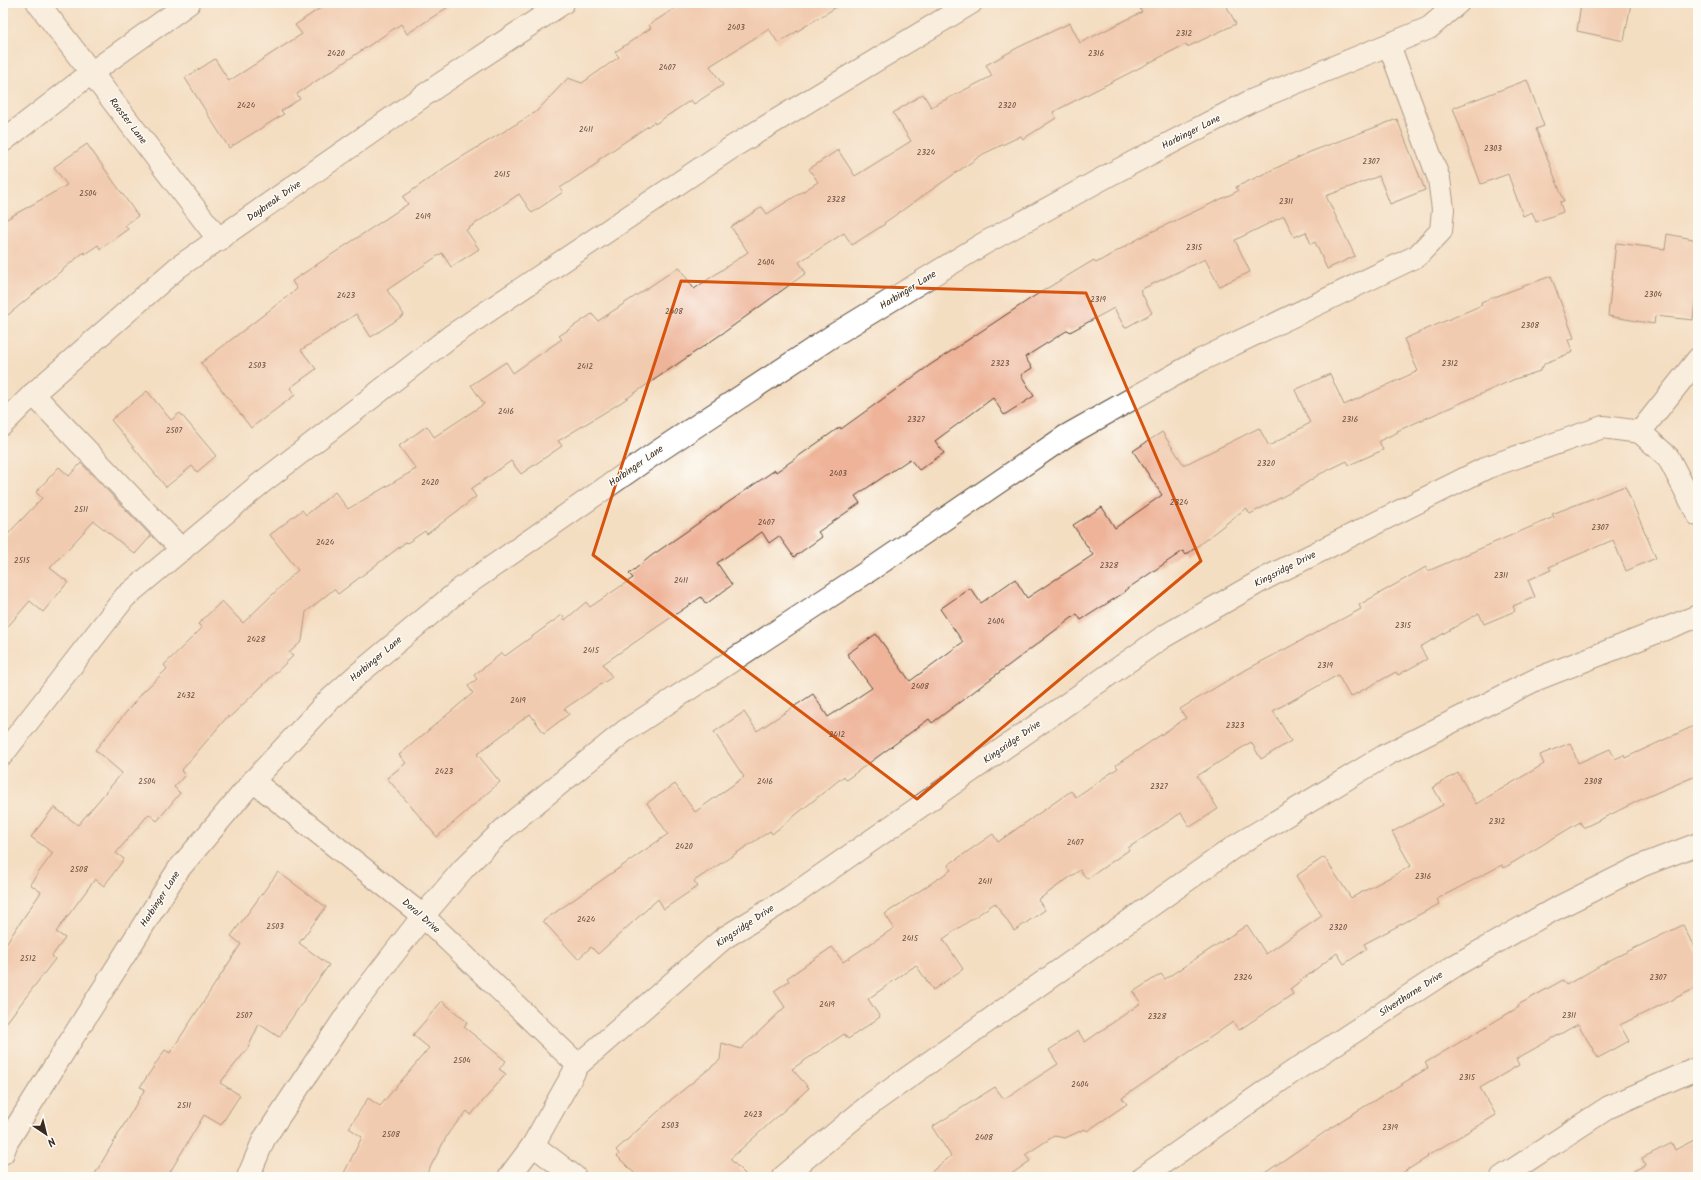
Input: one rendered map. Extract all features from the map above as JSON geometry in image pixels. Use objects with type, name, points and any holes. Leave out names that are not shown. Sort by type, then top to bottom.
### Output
[{"type":"street","name":"Rooster Lane","points":[[38,3],[219,240]]},
{"type":"street","points":[[3,141],[91,73],[189,3]]},
{"type":"street","name":"Daybreak Drive","points":[[3,424],[33,394],[178,268],[439,85],[563,3]]},
{"type":"street","points":[[3,754],[125,597],[260,484],[451,336],[734,146],[971,3]]},
{"type":"street","name":"Harbinger Lane","points":[[3,1153],[7,1142],[72,1036],[178,870],[253,781],[324,705],[357,675],[463,587],[654,454],[834,335],[983,244],[1123,167],[1251,101],[1429,28],[1458,3]]},
{"type":"street","points":[[248,1177],[264,1139],[350,1010],[423,916],[464,868],[505,828],[625,730],[873,568],[1066,436],[1201,360],[1417,256],[1441,231],[1443,209],[1439,179],[1389,45]]},
{"type":"street","points":[[1698,358],[1640,432],[1668,457],[1698,515]]},
{"type":"street","points":[[33,394],[182,550]]},
{"type":"street","name":"Kingsridge Drive","points":[[509,1177],[533,1145],[578,1065],[724,938],[789,898],[1162,637],[1266,578],[1488,467],[1603,426],[1640,432]]},
{"type":"street","points":[[783,1177],[872,1103],[1234,847],[1386,755],[1537,679],[1698,616]]},
{"type":"street","name":"Doral Drive","points":[[253,781],[423,916],[578,1065]]},
{"type":"street","name":"Silverthorne Drive","points":[[1143,1177],[1291,1073],[1456,965],[1567,903],[1643,865],[1698,844]]},
{"type":"street","points":[[1502,1177],[1609,1107],[1698,1068]]},
{"type":"street","points":[[533,1145],[575,1177]]},
{"type":"highlighted area","points":[[681,281],[1086,293],[1201,561],[917,799],[593,555]]},
{"type":"building","points":[[328,3],[454,3],[407,34],[401,24],[297,94],[300,99],[281,111],[284,114],[229,148],[185,78],[215,59],[229,81],[302,34],[295,25]]},
{"type":"building","points":[[683,3],[843,3],[778,43],[769,29],[710,66],[723,85],[694,104],[691,100],[655,124],[654,122],[560,188],[563,192],[532,213],[519,194],[466,230],[479,249],[451,267],[442,253],[387,290],[404,315],[371,337],[356,314],[301,350],[316,369],[290,388],[295,395],[251,428],[201,363],[297,289],[292,281],[408,204],[403,197],[447,166],[536,112],[568,78],[582,83],[619,57],[615,52],[651,28],[649,25]]},
{"type":"building","points":[[1137,3],[1225,3],[1236,24],[1187,47],[1186,44],[1053,112],[1056,118],[1023,139],[1021,136],[983,154],[884,223],[885,224],[852,245],[844,233],[799,262],[806,273],[726,331],[620,403],[558,441],[562,446],[521,474],[511,461],[471,489],[476,497],[427,534],[425,531],[407,543],[406,542],[338,594],[334,589],[306,612],[302,641],[289,653],[293,656],[229,718],[228,716],[181,771],[185,775],[174,787],[180,793],[157,821],[149,814],[116,853],[124,859],[104,886],[95,879],[56,932],[65,938],[52,956],[55,959],[3,1027],[3,948],[41,892],[30,884],[53,853],[31,837],[54,807],[78,825],[122,773],[95,750],[143,692],[167,669],[164,665],[202,628],[198,624],[222,601],[243,623],[298,570],[270,535],[302,510],[306,515],[335,492],[348,509],[416,469],[399,446],[427,426],[434,437],[484,404],[471,385],[506,362],[513,373],[562,339],[559,336],[592,314],[598,321],[679,267],[694,289],[748,252],[731,227],[762,207],[767,214],[818,182],[809,169],[838,150],[855,176],[911,141],[893,113],[923,94],[931,107],[992,76],[986,65],[1019,47],[1070,23],[1080,43],[1142,12]]},
{"type":"building","points":[[1581,3],[1631,3],[1624,41],[1577,31]]},
{"type":"building","points":[[1527,80],[1544,126],[1536,129],[1564,201],[1560,202],[1563,212],[1536,222],[1532,212],[1523,216],[1508,174],[1481,184],[1453,108]]},
{"type":"building","points":[[1397,119],[1425,190],[1390,204],[1379,176],[1326,196],[1355,256],[1327,269],[1315,242],[1311,244],[1306,232],[1294,237],[1284,216],[1235,240],[1250,272],[1219,286],[1205,259],[1140,290],[1152,313],[1125,328],[1114,308],[1070,332],[1068,330],[1025,357],[1032,368],[1021,375],[1034,396],[1004,415],[993,398],[935,441],[944,453],[919,470],[910,459],[855,496],[860,503],[818,532],[822,537],[794,557],[779,536],[769,543],[762,532],[717,563],[732,585],[706,604],[701,597],[603,664],[612,677],[564,709],[569,714],[544,733],[530,714],[477,754],[500,782],[437,837],[387,778],[406,763],[399,755],[473,693],[468,686],[477,679],[474,675],[502,653],[505,656],[562,615],[565,620],[586,602],[590,607],[633,578],[629,574],[651,556],[775,470],[776,472],[840,427],[841,429],[930,365],[1036,295],[1094,260],[1096,263],[1145,235],[1238,191],[1236,187],[1310,152]]},
{"type":"building","points":[[87,144],[138,216],[125,225],[128,229],[100,249],[98,245],[85,254],[84,252],[3,319],[3,221],[67,185],[54,167]]},
{"type":"building","points":[[1667,234],[1698,240],[1698,271],[1693,320],[1655,316],[1654,324],[1608,316],[1616,243],[1665,249]]},
{"type":"building","points":[[1551,276],[1574,338],[1568,340],[1573,352],[1545,363],[1540,371],[1515,379],[1397,431],[1398,432],[1379,441],[1383,450],[1349,465],[1347,461],[1320,474],[1297,489],[1250,514],[1246,508],[1186,555],[1183,551],[1124,591],[1125,592],[1081,620],[1077,614],[932,723],[929,719],[846,780],[844,776],[772,834],[770,831],[694,881],[698,886],[664,909],[658,899],[598,954],[591,947],[578,959],[543,921],[668,834],[647,803],[675,784],[695,812],[744,777],[714,732],[744,712],[757,731],[813,694],[828,717],[872,688],[847,654],[876,634],[910,681],[963,642],[940,609],[970,588],[981,603],[1015,579],[1027,598],[1093,555],[1073,525],[1102,507],[1115,528],[1162,495],[1133,451],[1162,432],[1184,465],[1259,428],[1269,446],[1310,423],[1295,390],[1330,374],[1344,405],[1418,371],[1404,339],[1482,305],[1481,302]]},
{"type":"building","points":[[147,391],[171,420],[180,413],[216,456],[197,472],[192,466],[166,487],[111,420]]},
{"type":"building","points":[[81,463],[151,536],[135,554],[94,521],[50,568],[68,582],[43,612],[30,601],[3,632],[3,539],[42,498],[36,492],[59,467],[69,476]]},
{"type":"building","points":[[1625,486],[1656,558],[1626,571],[1613,540],[1549,567],[1551,570],[1528,580],[1535,597],[1513,606],[1515,611],[1484,624],[1479,613],[1420,647],[1427,659],[1398,675],[1396,672],[1350,697],[1338,675],[1273,711],[1291,741],[1261,759],[1251,742],[1197,776],[1218,809],[1190,827],[1181,813],[1128,848],[1129,850],[1087,879],[1080,870],[1038,900],[1045,910],[1014,931],[995,903],[943,939],[963,969],[933,990],[916,965],[868,999],[880,1017],[848,1039],[844,1034],[792,1069],[809,1088],[730,1159],[748,1177],[638,1177],[617,1156],[619,1154],[616,1150],[672,1099],[720,1060],[722,1043],[741,1049],[785,1007],[774,991],[789,981],[787,978],[832,947],[843,962],[894,928],[885,914],[951,870],[948,865],[993,834],[998,842],[1071,791],[1076,797],[1118,768],[1116,765],[1186,718],[1180,709],[1238,674],[1361,609],[1359,605],[1426,567],[1428,571],[1554,517],[1552,514]]},
{"type":"building","points":[[1698,724],[1698,775],[1642,799],[1583,828],[1580,822],[1504,868],[1502,865],[1437,899],[1439,904],[1364,944],[1367,949],[1344,964],[1337,953],[1290,989],[1293,994],[1239,1030],[1233,1022],[1122,1098],[1127,1104],[1087,1131],[1085,1129],[1065,1138],[1054,1136],[1025,1155],[1030,1161],[1007,1177],[925,1177],[951,1156],[932,1127],[995,1087],[1004,1099],[1058,1064],[1049,1050],[1078,1031],[1085,1042],[1141,1003],[1133,992],[1161,974],[1165,979],[1247,925],[1266,954],[1322,916],[1296,876],[1324,857],[1351,898],[1411,866],[1392,832],[1443,805],[1433,787],[1458,773],[1476,804],[1544,764],[1540,755],[1570,743],[1578,763],[1610,749],[1615,759],[1624,755],[1625,758]]},
{"type":"building","points":[[278,872],[326,907],[299,943],[329,965],[279,1037],[259,1024],[248,1048],[220,1083],[240,1095],[221,1125],[204,1115],[167,1177],[93,1177],[145,1089],[140,1087],[165,1050],[170,1053],[241,944],[231,936]]},
{"type":"building","points":[[1683,925],[1698,955],[1698,987],[1620,1025],[1629,1041],[1598,1058],[1578,1024],[1516,1059],[1519,1065],[1480,1088],[1496,1115],[1427,1156],[1428,1157],[1396,1177],[1259,1177],[1344,1119],[1428,1068],[1425,1063],[1519,1007],[1518,1005],[1563,980],[1566,985],[1614,958]]},
{"type":"building","points":[[442,1001],[467,1022],[464,1027],[506,1061],[499,1069],[506,1074],[471,1115],[467,1111],[449,1132],[425,1177],[342,1177],[362,1137],[349,1128],[368,1098],[380,1106],[429,1048],[413,1035]]},
{"type":"building","points":[[1698,1138],[1698,1177],[1623,1177],[1645,1165],[1642,1158],[1672,1143],[1675,1150]]}]
